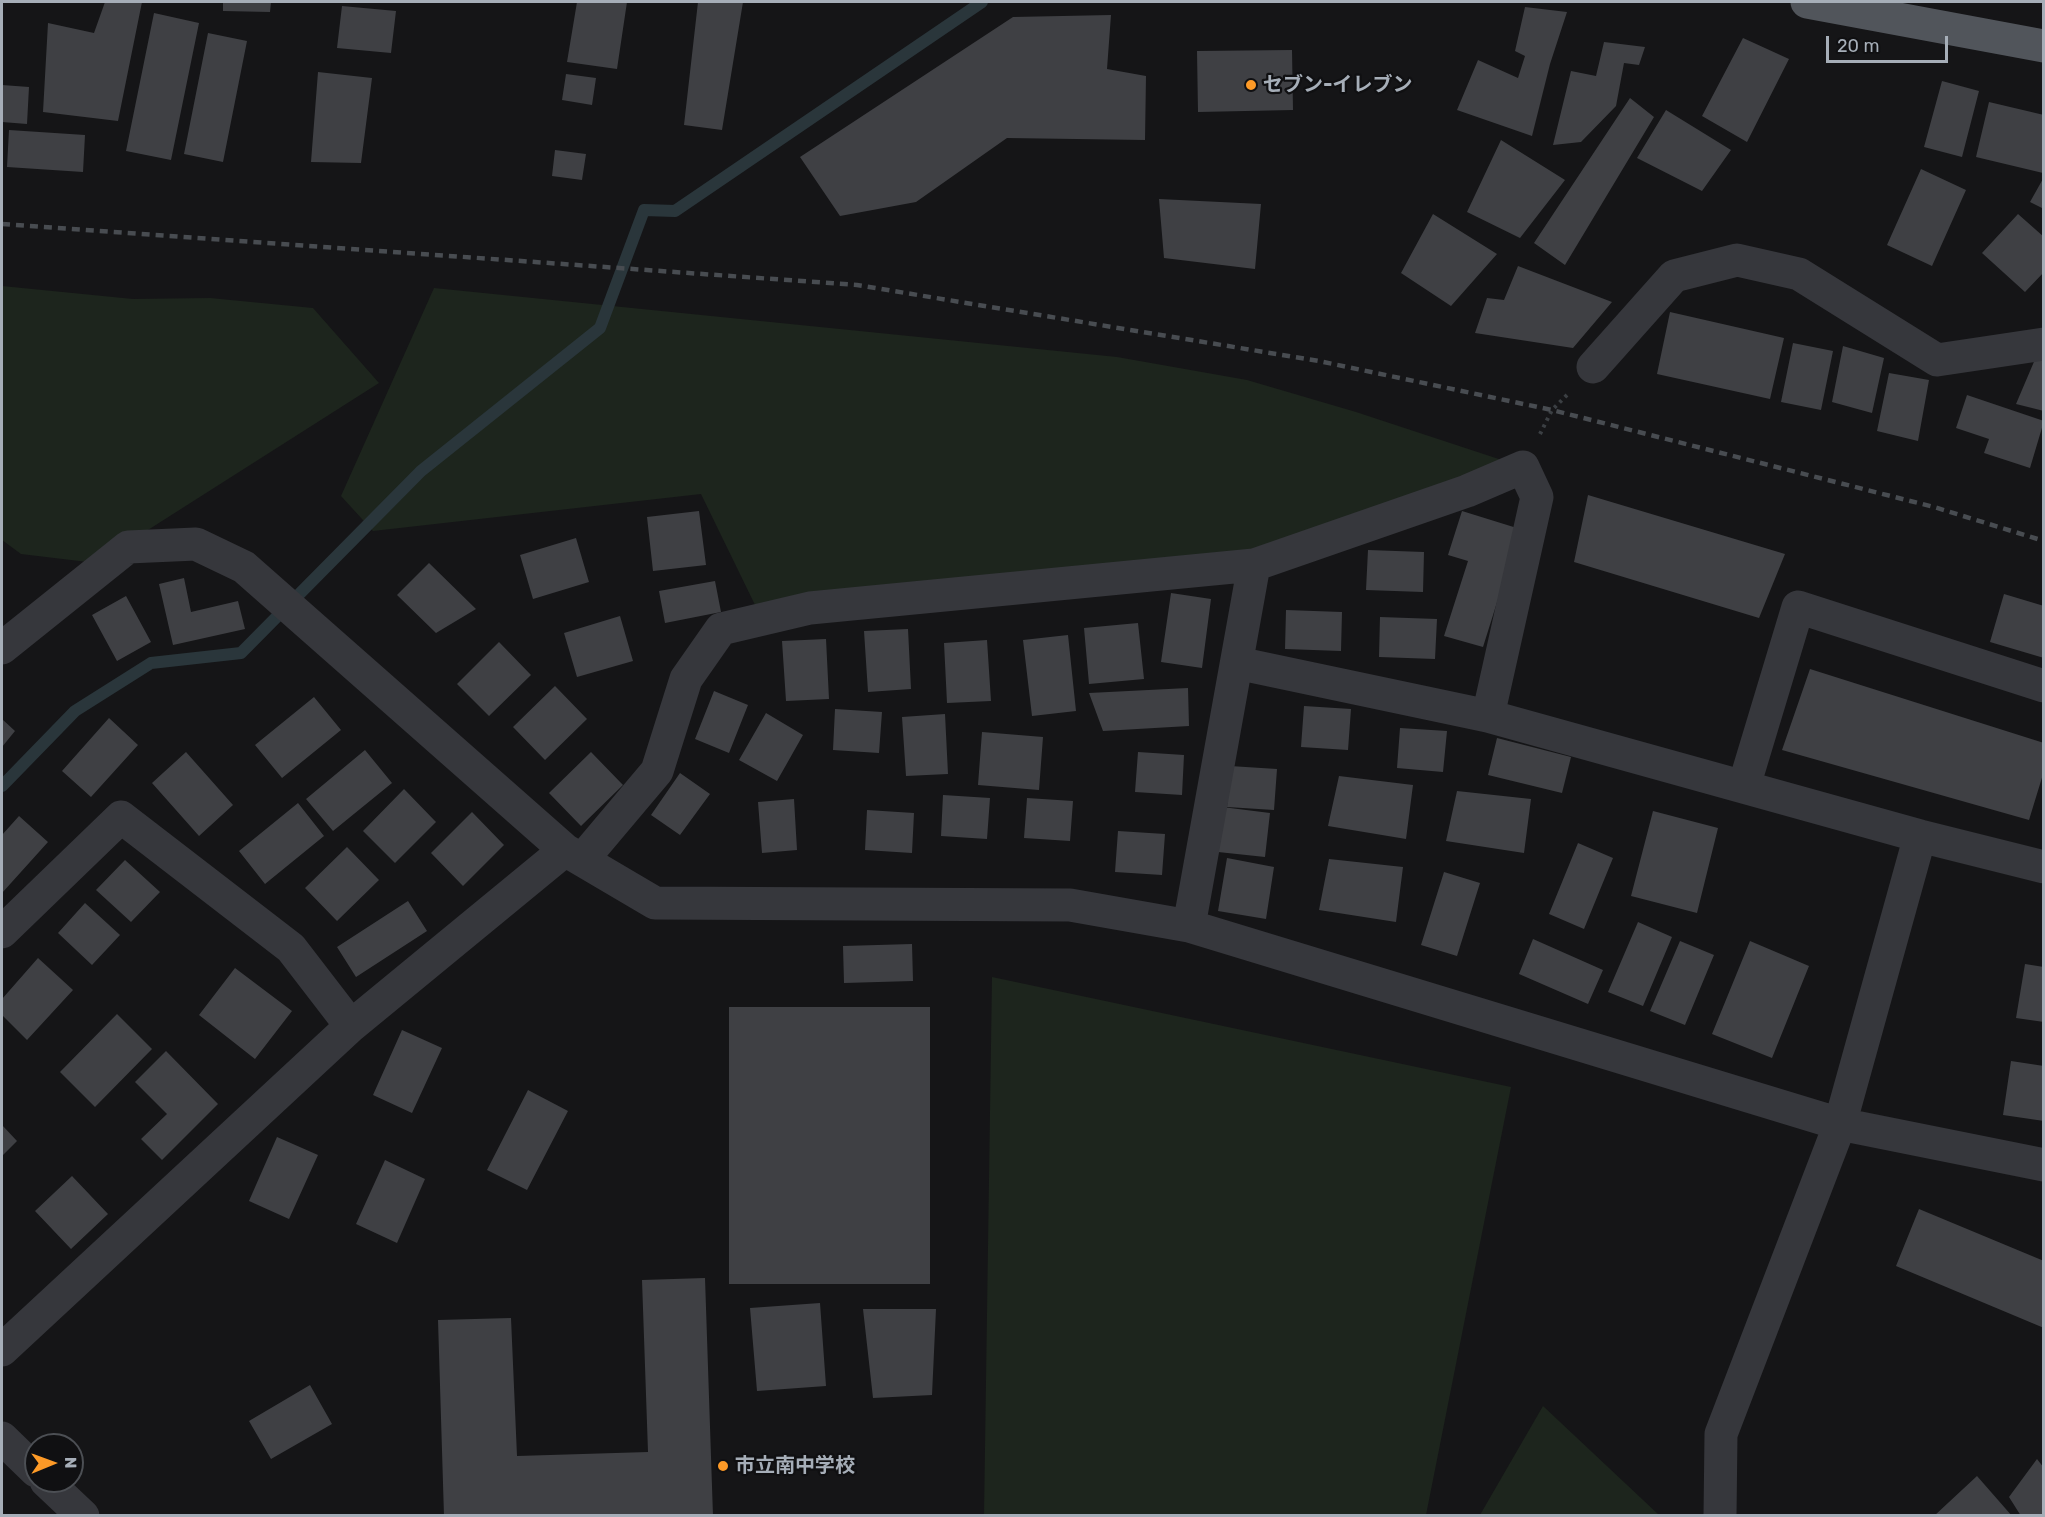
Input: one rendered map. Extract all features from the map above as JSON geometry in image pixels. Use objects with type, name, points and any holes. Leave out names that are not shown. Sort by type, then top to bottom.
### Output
[{"type":"main road","points":[[1807,2],[2043,46]]},
{"type":"street","points":[[1593,367],[1674,276],[1737,260],[1798,274],[1937,360],[2043,344]]},
{"type":"street","points":[[2,1350],[351,1026],[574,855],[657,771],[686,679],[721,629],[810,608],[1254,565],[1467,491],[1522,467],[1537,497],[1488,716]]},
{"type":"street","points":[[2,648],[128,547],[196,544],[244,567],[574,855],[655,903],[1070,905],[1189,926],[1840,1124],[2043,1165]]},
{"type":"street","points":[[1189,926],[1254,565]]},
{"type":"street","points":[[1744,786],[1798,607],[2043,686]]},
{"type":"street","points":[[1237,663],[1488,716],[1920,836],[2043,867]]},
{"type":"street","points":[[2,932],[121,817],[291,948],[351,1026]]},
{"type":"street","points":[[1720,1515],[1721,1434],[1840,1124],[1920,836]]},
{"type":"street","points":[[2,1438],[24,1459]]},
{"type":"street","points":[[59,1493],[83,1515]]},
{"type":"path","points":[[1522,467],[1552,410],[1593,367]]},
{"type":"shaded area","points":[[2,286],[133,299],[210,298],[313,308],[379,383],[96,563],[21,554],[2,540]]},
{"type":"shaded area","points":[[434,288],[1117,357],[1247,380],[1356,412],[1523,467],[1266,550],[757,609],[701,494],[373,531],[341,496]]},
{"type":"shaded area","points":[[992,977],[1511,1087],[1426,1515],[984,1515]]},
{"type":"shaded area","points":[[1543,1406],[1659,1515],[1480,1515]]},
{"type":"building","points":[[105,2],[142,2],[118,121],[43,112],[48,23],[94,33]]},
{"type":"building","points":[[223,2],[271,2],[270,12],[223,11]]},
{"type":"building","points":[[577,2],[627,2],[617,69],[567,62]]},
{"type":"building","points":[[698,2],[743,2],[722,130],[684,125]]},
{"type":"building","points":[[342,6],[396,11],[391,53],[337,48]]},
{"type":"building","points":[[1525,7],[1567,12],[1550,64],[1532,136],[1457,110],[1478,60],[1518,78],[1525,56],[1515,51]]},
{"type":"building","points":[[154,13],[199,23],[171,160],[126,151]]},
{"type":"building","points":[[1111,15],[1107,69],[1146,76],[1145,140],[1007,138],[916,202],[840,216],[800,157],[1013,17]]},
{"type":"building","points":[[208,33],[247,41],[223,162],[184,154]]},
{"type":"building","points":[[1743,38],[1789,59],[1747,142],[1702,116]]},
{"type":"building","points":[[1604,42],[1645,47],[1639,65],[1624,63],[1616,106],[1581,142],[1553,145],[1571,71],[1596,76]]},
{"type":"building","points":[[1292,50],[1293,110],[1198,112],[1197,51]]},
{"type":"building","points":[[318,72],[372,78],[361,163],[311,162]]},
{"type":"building","points":[[566,74],[596,78],[592,105],[562,100]]},
{"type":"building","points":[[1942,81],[1979,91],[1962,157],[1924,147]]},
{"type":"building","points":[[2,85],[29,87],[27,124],[2,122]]},
{"type":"building","points":[[1630,98],[1654,117],[1565,265],[1534,243]]},
{"type":"building","points":[[1989,102],[2044,115],[2043,173],[1976,157]]},
{"type":"building","points":[[1666,110],[1731,150],[1702,191],[1637,158]]},
{"type":"building","points":[[9,130],[85,135],[83,172],[7,167]]},
{"type":"building","points":[[1501,140],[1565,180],[1520,238],[1467,212]]},
{"type":"building","points":[[555,150],[586,154],[582,180],[552,176]]},
{"type":"building","points":[[1921,169],[1966,190],[1932,266],[1887,245]]},
{"type":"building","points":[[2044,177],[2044,209],[2030,202]]},
{"type":"building","points":[[1159,199],[1261,204],[1255,269],[1164,258]]},
{"type":"building","points":[[1433,214],[1497,254],[1451,306],[1401,273]]},
{"type":"building","points":[[2018,214],[2044,237],[2044,272],[2025,292],[1982,253]]},
{"type":"building","points":[[1518,266],[1612,302],[1573,348],[1475,333],[1487,298],[1504,300]]},
{"type":"building","points":[[1670,312],[1784,338],[1770,399],[1657,374]]},
{"type":"building","points":[[1793,343],[1833,351],[1821,410],[1781,402]]},
{"type":"building","points":[[1843,346],[1884,358],[1872,413],[1832,402]]},
{"type":"building","points":[[2036,357],[2044,357],[2044,411],[2016,404]]},
{"type":"building","points":[[1889,373],[1929,380],[1918,441],[1877,431]]},
{"type":"building","points":[[1967,395],[2044,421],[2030,468],[1984,453],[1989,439],[1956,428]]},
{"type":"building","points":[[1588,495],[1785,554],[1759,618],[1574,562]]},
{"type":"building","points":[[699,511],[706,565],[653,571],[647,517]]},
{"type":"building","points":[[1462,511],[1520,529],[1483,647],[1444,636],[1468,561],[1448,555]]},
{"type":"building","points":[[576,538],[589,582],[533,599],[520,555]]},
{"type":"building","points":[[1368,550],[1424,552],[1423,592],[1366,590]]},
{"type":"building","points":[[429,563],[476,609],[436,633],[397,595]]},
{"type":"building","points":[[184,578],[191,612],[238,601],[245,629],[173,645],[159,584]]},
{"type":"building","points":[[715,581],[721,612],[665,623],[659,591]]},
{"type":"building","points":[[1171,593],[1211,599],[1202,668],[1161,662]]},
{"type":"building","points":[[2004,594],[2044,606],[2044,658],[1990,642]]},
{"type":"building","points":[[126,596],[151,642],[117,661],[92,615]]},
{"type":"building","points":[[1286,610],[1342,612],[1341,651],[1285,649]]},
{"type":"building","points":[[620,616],[633,661],[577,677],[564,633]]},
{"type":"building","points":[[1380,617],[1437,619],[1435,659],[1379,657]]},
{"type":"building","points":[[1138,623],[1144,679],[1089,684],[1084,628]]},
{"type":"building","points":[[908,629],[911,689],[868,692],[864,631]]},
{"type":"building","points":[[1068,635],[1076,711],[1032,716],[1023,640]]},
{"type":"building","points":[[826,639],[829,699],[786,701],[782,641]]},
{"type":"building","points":[[987,640],[991,701],[947,703],[944,643]]},
{"type":"building","points":[[499,642],[531,675],[489,716],[457,684]]},
{"type":"building","points":[[1810,669],[2044,743],[2044,771],[2029,820],[1782,750]]},
{"type":"building","points":[[555,686],[587,719],[545,760],[513,727]]},
{"type":"building","points":[[1188,688],[1189,726],[1103,731],[1089,693]]},
{"type":"building","points":[[714,691],[748,705],[729,753],[695,739]]},
{"type":"building","points":[[314,697],[341,730],[282,778],[255,745]]},
{"type":"building","points":[[1304,706],[1351,709],[1348,750],[1301,747]]},
{"type":"building","points":[[835,709],[882,712],[879,753],[833,750]]},
{"type":"building","points":[[766,713],[803,735],[777,781],[739,760]]},
{"type":"building","points":[[945,714],[948,774],[906,776],[902,717]]},
{"type":"building","points":[[109,718],[138,745],[91,797],[62,771]]},
{"type":"building","points":[[2,719],[15,731],[2,747]]},
{"type":"building","points":[[1400,728],[1447,731],[1443,772],[1397,768]]},
{"type":"building","points":[[982,732],[1043,737],[1039,790],[978,785]]},
{"type":"building","points":[[1497,738],[1571,757],[1562,793],[1488,775]]},
{"type":"building","points":[[365,750],[392,783],[333,831],[306,799]]},
{"type":"building","points":[[186,752],[233,805],[199,836],[152,783]]},
{"type":"building","points":[[591,752],[623,785],[581,826],[549,793]]},
{"type":"building","points":[[1138,752],[1184,755],[1182,795],[1135,792]]},
{"type":"building","points":[[1230,766],[1277,769],[1274,810],[1227,807]]},
{"type":"building","points":[[680,773],[710,794],[680,835],[651,815]]},
{"type":"building","points":[[1339,776],[1413,785],[1406,839],[1328,826]]},
{"type":"building","points":[[404,789],[436,822],[395,863],[363,831]]},
{"type":"building","points":[[1457,791],[1531,799],[1524,853],[1446,841]]},
{"type":"building","points":[[943,795],[990,798],[987,839],[941,836]]},
{"type":"building","points":[[1027,798],[1073,801],[1070,841],[1024,838]]},
{"type":"building","points":[[794,799],[797,850],[762,853],[758,802]]},
{"type":"building","points":[[298,803],[324,836],[265,884],[239,851]]},
{"type":"building","points":[[1222,807],[1270,813],[1265,857],[1218,852]]},
{"type":"building","points":[[867,810],[914,813],[912,853],[865,850]]},
{"type":"building","points":[[1653,811],[1718,828],[1697,913],[1631,896]]},
{"type":"building","points":[[472,812],[504,845],[463,886],[431,853]]},
{"type":"building","points":[[19,816],[48,842],[2,893],[2,835]]},
{"type":"building","points":[[1118,831],[1165,834],[1162,875],[1115,872]]},
{"type":"building","points":[[1578,843],[1613,858],[1584,929],[1549,914]]},
{"type":"building","points":[[347,847],[379,880],[337,921],[305,888]]},
{"type":"building","points":[[1227,858],[1274,867],[1266,919],[1218,911]]},
{"type":"building","points":[[1329,859],[1403,867],[1396,922],[1319,910]]},
{"type":"building","points":[[125,860],[160,892],[131,922],[96,890]]},
{"type":"building","points":[[1444,872],[1480,883],[1457,956],[1421,945]]},
{"type":"building","points":[[408,901],[427,931],[356,977],[337,947]]},
{"type":"building","points":[[85,903],[120,935],[92,965],[58,933]]},
{"type":"building","points":[[1638,922],[1672,937],[1643,1006],[1608,992]]},
{"type":"building","points":[[1533,939],[1603,970],[1588,1004],[1519,974]]},
{"type":"building","points":[[1680,941],[1714,955],[1685,1025],[1650,1011]]},
{"type":"building","points":[[1750,941],[1809,966],[1772,1058],[1712,1034]]},
{"type":"building","points":[[912,944],[913,981],[844,983],[843,946]]},
{"type":"building","points":[[38,958],[73,990],[27,1040],[2,1015],[2,999]]},
{"type":"building","points":[[2025,964],[2044,967],[2044,1022],[2016,1018]]},
{"type":"building","points":[[235,968],[292,1011],[255,1059],[199,1015]]},
{"type":"building","points":[[729,1007],[930,1007],[930,1284],[729,1284]]},
{"type":"building","points":[[117,1014],[152,1049],[95,1107],[60,1072]]},
{"type":"building","points":[[402,1030],[442,1048],[412,1113],[373,1095]]},
{"type":"building","points":[[166,1051],[218,1104],[162,1160],[141,1139],[167,1114],[135,1082]]},
{"type":"building","points":[[2011,1061],[2044,1066],[2044,1121],[2003,1115]]},
{"type":"building","points":[[528,1090],[568,1111],[527,1190],[487,1170]]},
{"type":"building","points":[[2,1125],[17,1141],[2,1156]]},
{"type":"building","points":[[277,1137],[318,1155],[289,1219],[249,1201]]},
{"type":"building","points":[[385,1160],[425,1179],[397,1243],[356,1224]]},
{"type":"building","points":[[72,1176],[108,1214],[71,1249],[35,1211]]},
{"type":"building","points":[[1919,1209],[2044,1261],[2044,1328],[1896,1266]]},
{"type":"building","points":[[705,1278],[713,1516],[444,1516],[438,1320],[511,1318],[517,1456],[648,1452],[642,1280]]},
{"type":"building","points":[[820,1303],[826,1386],[757,1391],[750,1308]]},
{"type":"building","points":[[863,1309],[936,1309],[932,1395],[873,1398]]},
{"type":"building","points":[[310,1385],[332,1424],[271,1459],[249,1421]]},
{"type":"building","points":[[2037,1459],[2044,1468],[2044,1516],[2021,1516],[2009,1497]]},
{"type":"building","points":[[1977,1476],[2012,1516],[1934,1516]]},
{"type":"waterway","points":[[2,786],[75,711],[151,663],[241,653],[421,471],[600,328],[644,210],[675,211],[982,2]]},
{"type":"railway","points":[[2,224],[857,285],[1319,361],[1552,410],[1934,507],[2044,541]]},
{"type":"place","name":"セブン-イレブン","points":[[1251,85]]},
{"type":"place","name":"市立南中学校","points":[[723,1466]]}]
